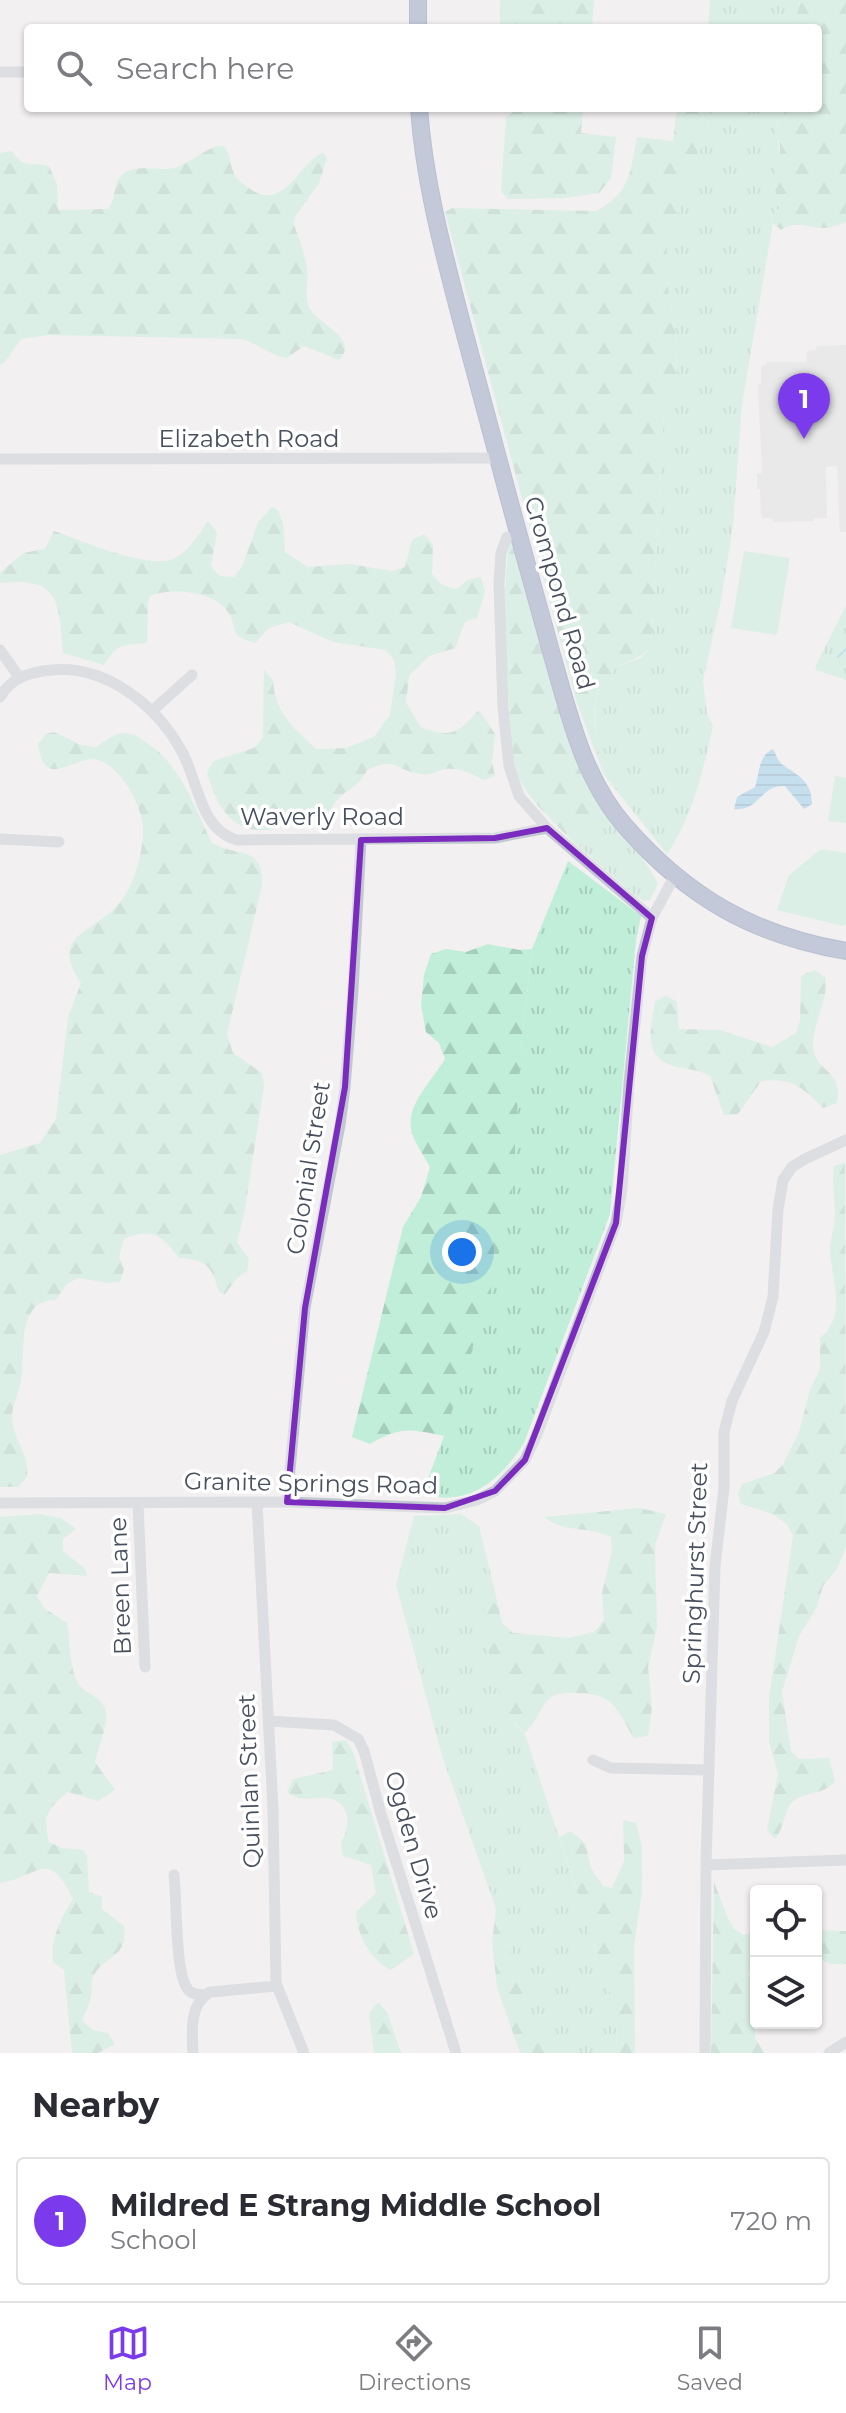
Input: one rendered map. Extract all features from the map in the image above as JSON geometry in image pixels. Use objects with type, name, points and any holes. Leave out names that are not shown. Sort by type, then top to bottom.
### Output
[{"type":"highway","points":[[418,0],[418,24]]},
{"type":"highway","name":"Crompond Road","points":[[420,112],[436,218],[498,458],[566,704],[595,781],[625,825],[674,877],[726,911],[758,927],[794,940],[846,951]]},
{"type":"street","points":[[0,72],[24,72]]},
{"type":"street","name":"Elizabeth Road","points":[[0,459],[498,458]]},
{"type":"street","points":[[507,537],[501,553],[499,584],[506,743],[509,766],[519,796],[547,828],[652,918]]},
{"type":"street","points":[[0,650],[19,677],[6,687],[0,697]]},
{"type":"street","name":"Waverly Road","points":[[19,677],[35,671],[75,671],[124,688],[152,711],[182,751],[211,824],[225,836],[251,842],[495,838],[547,828]]},
{"type":"street","points":[[152,711],[192,675]]},
{"type":"street","points":[[0,839],[59,842]]},
{"type":"street","name":"Colonial Street","points":[[287,1502],[305,1308],[343,1099],[353,990],[361,840]]},
{"type":"street","name":"Granite Springs Road","points":[[0,1503],[287,1502],[445,1508],[495,1491],[525,1460],[554,1393],[620,1206],[642,956],[652,918],[674,877]]},
{"type":"street","name":"Springhurst Street","points":[[705,2053],[706,1865],[715,1566],[724,1488],[724,1432],[732,1401],[764,1332],[773,1297],[778,1209],[783,1180],[792,1167],[846,1140]]},
{"type":"street","name":"Quinlan Street","points":[[257,1502],[269,1721],[277,1986],[304,2053]]},
{"type":"street","name":"Breen Lane","points":[[138,1503],[145,1667]]},
{"type":"street","name":"Ogden Drive","points":[[269,1721],[334,1725],[358,1739],[456,2053]]},
{"type":"street","points":[[593,1760],[611,1768],[709,1770]]},
{"type":"street","points":[[706,1865],[846,1860]]},
{"type":"street","points":[[174,1875],[185,1986],[191,1993],[204,1995]]},
{"type":"street","points":[[193,2053],[195,2010],[204,1995],[277,1986]]},
{"type":"street","points":[[829,2053],[846,2042]]},
{"type":"highlighted area","points":[[547,828],[652,918],[642,956],[616,1223],[525,1460],[495,1491],[445,1508],[287,1502],[305,1308],[345,1087],[361,840],[495,838]]},
{"type":"shaded area","points":[[846,345],[846,532],[840,532],[837,466],[826,467],[827,518],[773,522],[772,518],[761,518],[757,474],[762,473],[758,384],[761,384],[761,366],[766,362],[806,362],[807,351],[816,350],[817,346]]},
{"type":"green space","points":[[500,0],[594,0],[592,24],[500,24]]},
{"type":"green space","points":[[710,0],[800,0],[796,24],[708,24]]},
{"type":"green space","points":[[800,0],[846,0],[846,222],[826,228],[792,225],[781,230],[773,223],[771,216],[780,208],[774,183],[780,150],[775,129],[784,112],[822,112],[822,24],[796,24]]},
{"type":"green space","points":[[513,112],[583,112],[581,133],[616,137],[611,178],[599,193],[565,198],[508,199],[501,191],[506,117]]},
{"type":"green space","points":[[677,112],[710,112],[710,120],[667,242],[667,281],[675,331],[677,372],[664,412],[651,646],[642,655],[615,669],[598,691],[594,718],[604,775],[577,703],[445,212],[452,208],[596,211],[623,189],[637,137],[673,141]]},
{"type":"green space","points":[[710,112],[784,112],[776,126],[780,154],[774,185],[780,208],[771,216],[773,223],[742,404],[733,526],[703,680],[707,714],[713,726],[690,808],[667,854],[604,775],[596,738],[595,702],[603,678],[618,666],[641,658],[651,646],[664,412],[677,372],[675,331],[667,281],[667,242],[710,120]]},
{"type":"green space","points":[[217,146],[223,146],[226,150],[239,180],[254,192],[267,195],[278,193],[287,186],[313,159],[323,153],[327,158],[319,183],[295,217],[294,225],[306,263],[309,307],[345,345],[339,360],[304,346],[287,358],[281,357],[242,339],[48,335],[21,339],[0,365],[0,153],[12,151],[24,163],[49,166],[57,184],[58,210],[108,209],[119,178],[128,171],[177,167]]},
{"type":"green space","points":[[272,507],[278,510],[283,523],[285,552],[308,567],[350,564],[392,571],[405,567],[412,540],[424,534],[433,545],[432,574],[442,585],[456,589],[468,580],[481,577],[485,591],[477,618],[465,622],[455,648],[429,656],[409,676],[406,703],[421,727],[440,733],[460,729],[479,710],[495,734],[492,762],[495,776],[483,780],[451,769],[425,774],[385,764],[367,770],[331,810],[271,830],[255,830],[240,825],[227,815],[216,798],[207,773],[213,761],[254,748],[263,738],[264,670],[273,680],[281,710],[316,749],[346,748],[374,737],[390,715],[396,673],[394,660],[386,650],[333,642],[289,622],[269,628],[255,643],[237,634],[228,612],[213,599],[192,593],[169,592],[150,596],[147,643],[121,646],[104,665],[63,653],[57,607],[45,589],[20,582],[0,583],[0,573],[23,553],[45,549],[54,531],[132,558],[163,561],[185,551],[208,521],[217,532],[211,566],[220,576],[234,577],[242,567],[258,522]]},
{"type":"green space","points":[[514,541],[573,750],[597,801],[580,848],[528,793],[517,773],[513,757],[505,604],[509,542]]},
{"type":"green space","points":[[744,551],[790,558],[777,635],[731,628]]},
{"type":"green space","points":[[846,606],[846,680],[815,667]]},
{"type":"green space","points":[[54,732],[81,745],[96,747],[120,734],[130,733],[139,737],[159,752],[178,775],[212,843],[247,854],[258,863],[262,885],[227,1034],[233,1053],[262,1073],[264,1086],[237,1242],[249,1259],[247,1271],[225,1294],[219,1292],[207,1266],[196,1260],[179,1258],[156,1235],[134,1235],[124,1239],[119,1257],[124,1269],[120,1282],[78,1278],[67,1284],[56,1300],[43,1302],[34,1309],[25,1330],[21,1381],[12,1417],[26,1461],[27,1477],[18,1487],[0,1487],[0,1155],[40,1143],[56,1119],[68,1017],[81,983],[69,954],[72,944],[127,893],[143,839],[142,821],[134,798],[112,767],[93,759],[56,769],[45,766],[38,744],[46,734]]},
{"type":"green space","points":[[835,776],[846,778],[846,823],[828,821]]},
{"type":"green space","points":[[597,801],[638,852],[658,884],[650,900],[637,897],[580,848]]},
{"type":"green space","points":[[821,849],[846,853],[846,924],[843,926],[777,910],[789,875]]},
{"type":"green space","points":[[568,861],[641,916],[636,940],[610,1214],[524,1443],[503,1470],[486,1485],[466,1495],[450,1498],[422,1495],[444,1436],[521,1049],[532,949]]},
{"type":"green space","points":[[488,944],[532,949],[521,1049],[512,1195],[489,1297],[444,1436],[406,1431],[390,1434],[370,1444],[352,1437],[403,1227],[421,1197],[430,1167],[412,1133],[412,1113],[445,1059],[439,1043],[426,1032],[421,1005],[424,975],[431,954],[446,949],[466,952]]},
{"type":"green space","points":[[814,970],[825,977],[826,986],[813,1047],[819,1062],[836,1084],[837,1103],[823,1108],[796,1085],[761,1081],[738,1114],[724,1115],[710,1076],[668,1064],[655,1053],[651,1028],[655,1002],[666,995],[677,1002],[679,1029],[720,1030],[772,1047],[796,1033],[800,1020],[801,976]]},
{"type":"green space","points":[[845,1163],[846,1547],[799,1636],[782,1692],[791,1751],[799,1759],[829,1758],[835,1781],[826,1789],[791,1803],[775,1839],[767,1830],[778,1774],[769,1742],[769,1698],[793,1536],[779,1518],[741,1504],[738,1494],[742,1484],[775,1473],[783,1464],[799,1432],[810,1390],[820,1369],[820,1338],[836,1311],[830,1255],[835,1216],[834,1166]]},
{"type":"green space","points":[[639,1508],[666,1514],[655,1545],[657,1627],[648,1667],[652,1708],[648,1736],[634,1738],[612,1704],[587,1693],[559,1694],[550,1698],[525,1733],[514,1721],[499,1690],[490,1655],[483,1603],[496,1596],[502,1623],[513,1633],[569,1638],[594,1632],[604,1620],[602,1593],[612,1551],[611,1537],[559,1525],[544,1517]]},
{"type":"green space","points":[[40,1514],[61,1518],[76,1529],[63,1539],[63,1551],[85,1569],[87,1576],[49,1573],[37,1596],[44,1608],[67,1623],[76,1680],[104,1707],[106,1724],[95,1762],[115,1790],[98,1801],[68,1792],[51,1808],[46,1825],[49,1842],[62,1848],[83,1850],[87,1856],[89,1892],[102,1897],[102,1909],[124,1926],[123,1945],[93,1977],[90,1999],[82,2020],[93,2030],[108,2033],[115,2044],[98,2053],[72,2053],[64,1970],[53,1962],[57,1929],[73,1899],[64,1883],[56,1873],[41,1869],[0,1883],[0,1517]]},
{"type":"green space","points":[[461,1514],[479,1526],[496,1596],[484,1603],[515,1724],[525,1734],[617,2014],[616,2053],[546,2053],[530,2015],[443,1759],[396,1585],[414,1516]]},
{"type":"green space","points":[[346,1740],[353,1752],[414,1954],[391,1970],[371,1953],[359,1929],[356,1912],[376,1893],[371,1865],[343,1856],[341,1842],[347,1828],[344,1808],[333,1800],[302,1799],[287,1792],[293,1779],[333,1770],[332,1742]]},
{"type":"green space","points":[[623,1820],[636,1823],[642,1848],[642,1892],[634,1946],[635,2053],[616,2053],[617,2014],[559,1837],[571,1831],[585,1843],[591,1868],[603,1886],[612,1888],[624,1861]]},
{"type":"green space","points":[[714,1882],[734,1929],[744,1935],[750,1934],[750,2029],[755,2029],[755,2038],[764,2053],[711,2053]]},
{"type":"green space","points":[[496,1909],[530,2015],[546,2053],[520,2053],[497,1987],[492,1942]]},
{"type":"green space","points":[[822,1930],[846,1931],[846,1964],[831,1964],[822,1960]]},
{"type":"green space","points":[[378,2002],[387,2012],[401,2053],[374,2053],[369,2013]]},
{"type":"water","points":[[773,749],[781,764],[807,785],[812,804],[804,809],[785,786],[770,789],[749,806],[734,809],[737,797],[755,787],[762,760]]},
{"type":"waterway","points":[[838,657],[846,649]]},
{"type":"place","name":"Mildred E Strang Middle School","points":[[804,439]]}]
